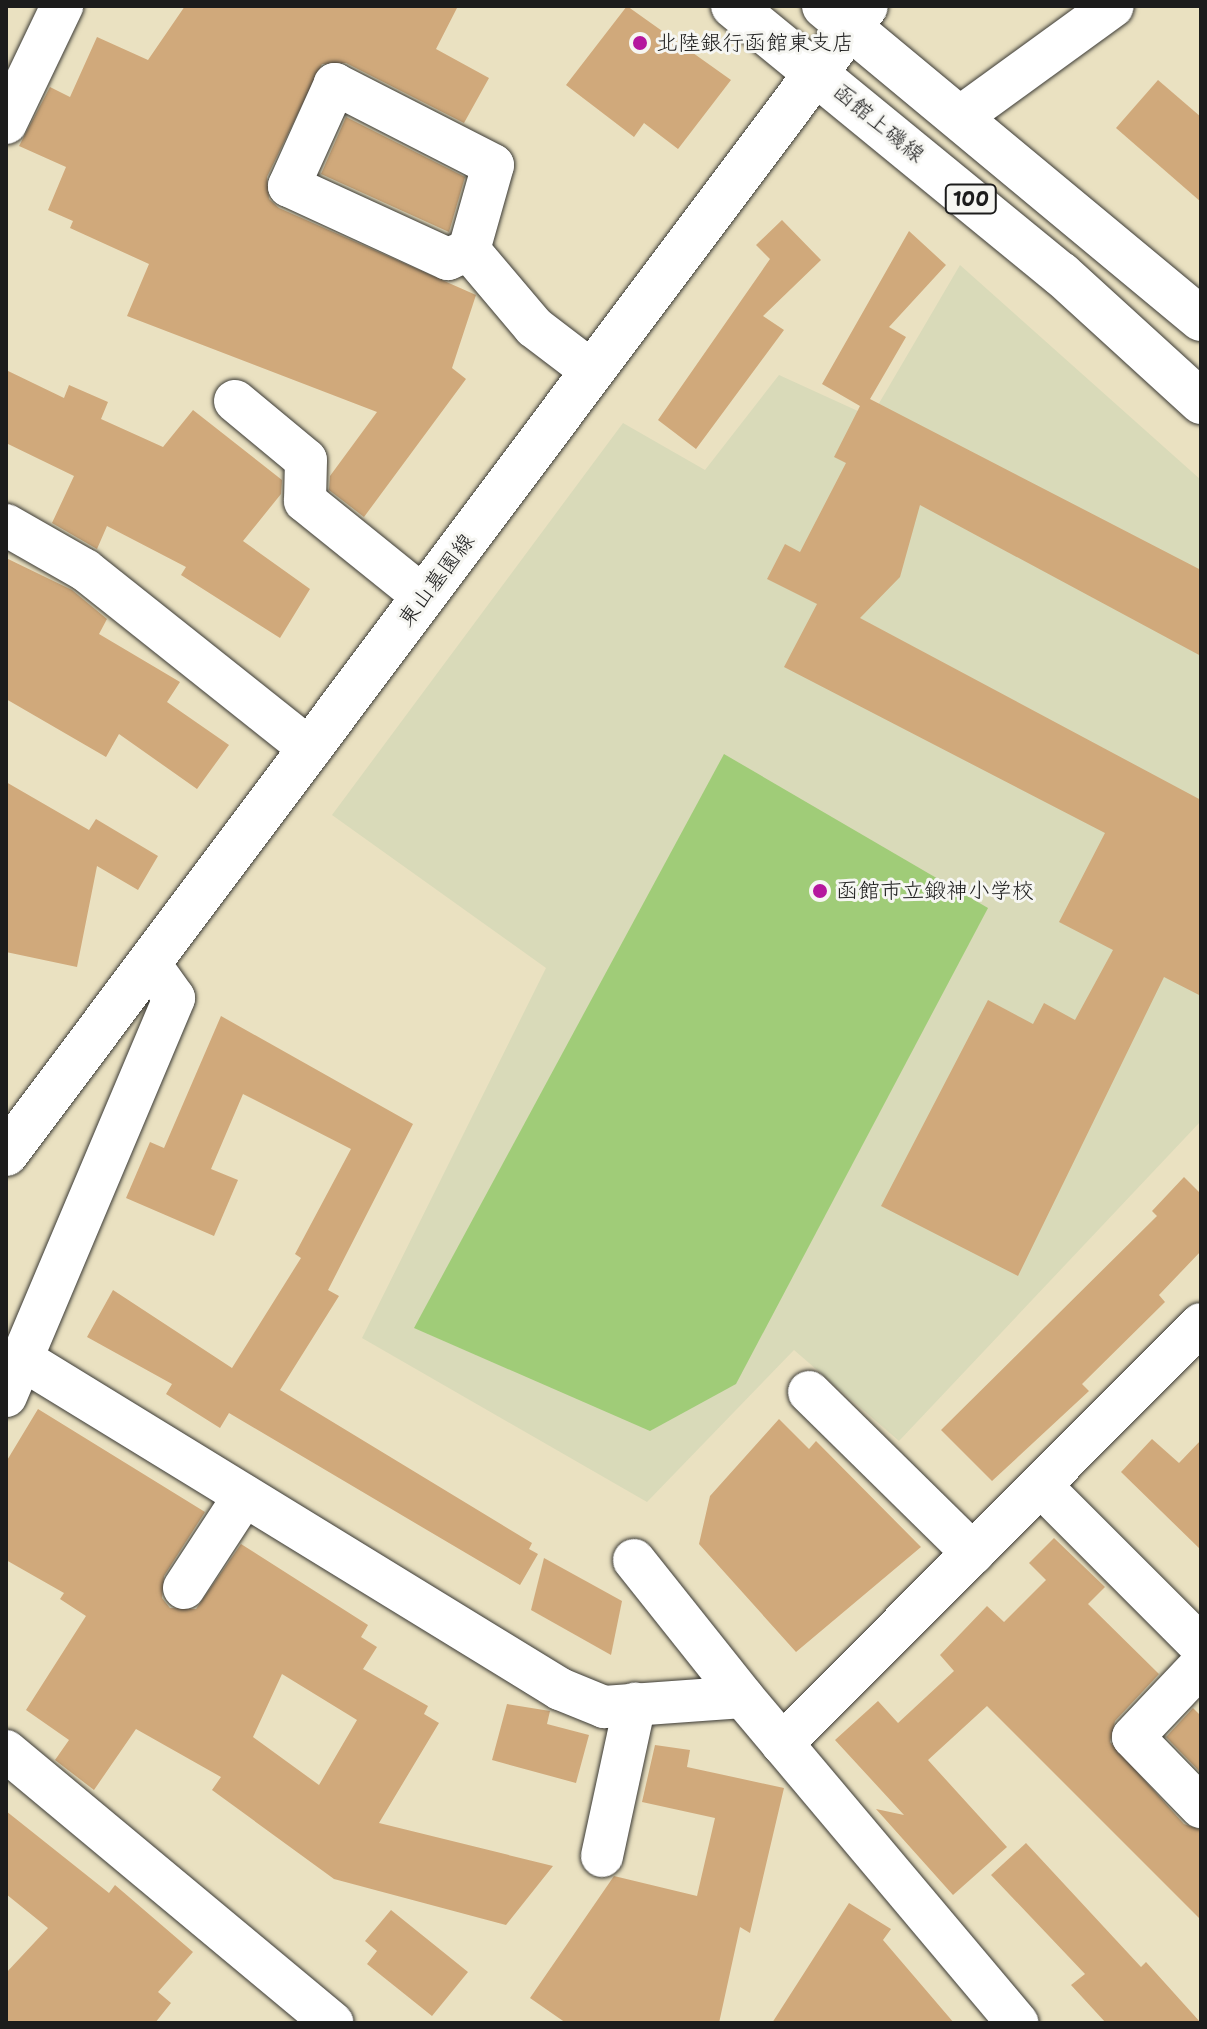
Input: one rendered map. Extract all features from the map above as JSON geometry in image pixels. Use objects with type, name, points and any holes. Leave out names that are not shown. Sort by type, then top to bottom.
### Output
[{"type":"street","points":[[6,123],[62,6]]},
{"type":"street","name":"函館上磯線","points":[[733,6],[818,73],[1201,402]]},
{"type":"street","points":[[963,115],[1113,6]]},
{"type":"street","name":"東山墓園線","points":[[6,1154],[818,73],[847,13]]},
{"type":"street","name":"100","points":[[847,13],[1201,319]]},
{"type":"street","points":[[335,84],[493,165],[469,250],[448,259],[289,186],[335,84]]},
{"type":"street","points":[[469,250],[534,327],[593,372]]},
{"type":"street","points":[[235,401],[306,460],[305,501],[424,597]]},
{"type":"street","points":[[6,525],[85,570],[310,749]]},
{"type":"street","points":[[149,963],[174,998],[11,1386],[244,1496],[560,1689],[604,1707],[743,1697]]},
{"type":"street","points":[[782,1744],[1201,1324]]},
{"type":"street","points":[[809,1392],[973,1553]]},
{"type":"street","points":[[1041,1486],[1201,1646]]},
{"type":"street","points":[[184,1588],[244,1496]]},
{"type":"street","points":[[634,1560],[743,1697],[1018,2023]]},
{"type":"street","points":[[1201,1665],[1133,1737],[1201,1807]]},
{"type":"street","points":[[602,1856],[635,1704]]},
{"type":"street","points":[[6,1751],[333,2023]]},
{"type":"shaded area","name":"函館市立鍛神小学校","points":[[960,265],[1201,480],[1201,1121],[899,1441],[794,1350],[647,1502],[362,1338],[546,968],[332,815],[623,423],[705,470],[779,375],[871,417]]},
{"type":"green space","points":[[724,754],[988,908],[736,1384],[650,1431],[414,1328]]},
{"type":"building","points":[[185,6],[458,6],[436,49],[489,78],[464,123],[346,63],[322,64],[267,177],[269,199],[279,208],[476,295],[452,368],[466,379],[364,517],[329,490],[330,476],[377,412],[127,316],[149,264],[70,228],[73,221],[48,210],[66,167],[19,146],[50,87],[70,97],[97,37],[148,60]]},
{"type":"building","name":"北陸銀行函館東支店","points":[[627,6],[731,80],[678,149],[644,123],[634,137],[566,85]]},
{"type":"building","points":[[1158,80],[1201,117],[1201,202],[1116,128]]},
{"type":"building","points":[[346,117],[465,177],[449,232],[321,174]]},
{"type":"building","points":[[782,220],[821,260],[763,316],[784,330],[696,449],[658,420],[770,259],[756,245]]},
{"type":"building","name":"函館市立鍛神小学校","points":[[909,231],[946,265],[889,327],[906,337],[870,399],[1201,570],[1201,656],[920,505],[900,577],[860,618],[1201,800],[1201,996],[1164,977],[1018,1276],[881,1206],[988,1000],[1033,1024],[1044,1003],[1075,1020],[1113,950],[1059,922],[1105,833],[784,667],[817,604],[767,579],[785,544],[800,552],[846,463],[834,457],[860,406],[822,384]]},
{"type":"building","points":[[6,370],[64,398],[69,385],[108,402],[101,419],[163,447],[193,410],[282,480],[281,494],[243,541],[310,589],[280,638],[181,575],[186,567],[107,526],[97,549],[52,523],[74,476],[6,443]]},
{"type":"building","points":[[6,558],[72,590],[107,619],[99,634],[180,682],[167,702],[229,745],[197,789],[119,734],[106,757],[6,699]]},
{"type":"building","points":[[6,782],[89,830],[96,819],[158,856],[138,890],[97,866],[77,967],[6,952]]},
{"type":"building","points":[[221,1016],[413,1124],[328,1290],[339,1296],[280,1390],[532,1543],[529,1549],[538,1554],[520,1585],[229,1413],[220,1428],[166,1394],[172,1384],[87,1337],[113,1290],[232,1368],[301,1258],[295,1254],[351,1149],[243,1094],[211,1169],[238,1180],[214,1236],[126,1198],[150,1142],[164,1148]]},
{"type":"building","points":[[1184,1177],[1201,1194],[1201,1251],[1159,1295],[1165,1302],[1082,1384],[1089,1391],[992,1481],[941,1430],[1157,1216],[1152,1211]]},
{"type":"building","points":[[38,1409],[205,1512],[164,1576],[162,1598],[170,1608],[196,1609],[241,1544],[368,1625],[361,1637],[377,1647],[363,1669],[428,1706],[424,1714],[439,1723],[379,1823],[553,1866],[506,1925],[334,1879],[212,1790],[221,1777],[136,1729],[94,1790],[55,1760],[69,1740],[26,1710],[86,1616],[60,1599],[64,1593],[6,1560],[6,1462]],"holes":[[[282,1674],[357,1720],[319,1785],[253,1737]]]},
{"type":"building","points":[[779,1419],[809,1449],[816,1441],[921,1547],[796,1652],[699,1544],[710,1496]]},
{"type":"building","points":[[1152,1439],[1179,1463],[1201,1440],[1201,1550],[1121,1472]]},
{"type":"building","points":[[1054,1538],[1105,1587],[1088,1604],[1159,1674],[1115,1721],[1110,1742],[1184,1824],[1201,1830],[1201,1920],[987,1706],[928,1760],[1007,1847],[953,1895],[876,1809],[904,1815],[835,1740],[878,1701],[898,1723],[954,1671],[940,1655],[987,1606],[1004,1622],[1046,1580],[1029,1563]]},
{"type":"building","points":[[544,1558],[622,1601],[611,1655],[531,1610]]},
{"type":"building","points":[[507,1704],[550,1711],[547,1724],[589,1735],[576,1783],[492,1760]]},
{"type":"building","points":[[1193,1708],[1201,1716],[1201,1773],[1166,1737]]},
{"type":"building","points":[[655,1745],[690,1750],[687,1767],[784,1788],[750,1933],[740,1927],[719,2023],[566,2023],[530,1998],[614,1876],[697,1896],[715,1818],[642,1802]]},
{"type":"building","points":[[6,1811],[109,1893],[115,1885],[193,1952],[158,1992],[171,2003],[155,2023],[6,2023],[6,1973],[48,1928],[6,1894]]},
{"type":"building","points":[[1026,1843],[1141,1967],[1146,1962],[1201,2023],[1106,2023],[1071,1985],[1085,1974],[991,1875]]},
{"type":"building","points":[[849,1903],[891,1929],[883,1940],[954,2023],[772,2023]]},
{"type":"building","points":[[391,1910],[468,1972],[432,2016],[367,1964],[377,1951],[365,1941]]},
{"type":"place","name":"北陸銀行函館東支店","points":[[640,43]]},
{"type":"place","name":"函館市立鍛神小学校","points":[[820,891]]}]
